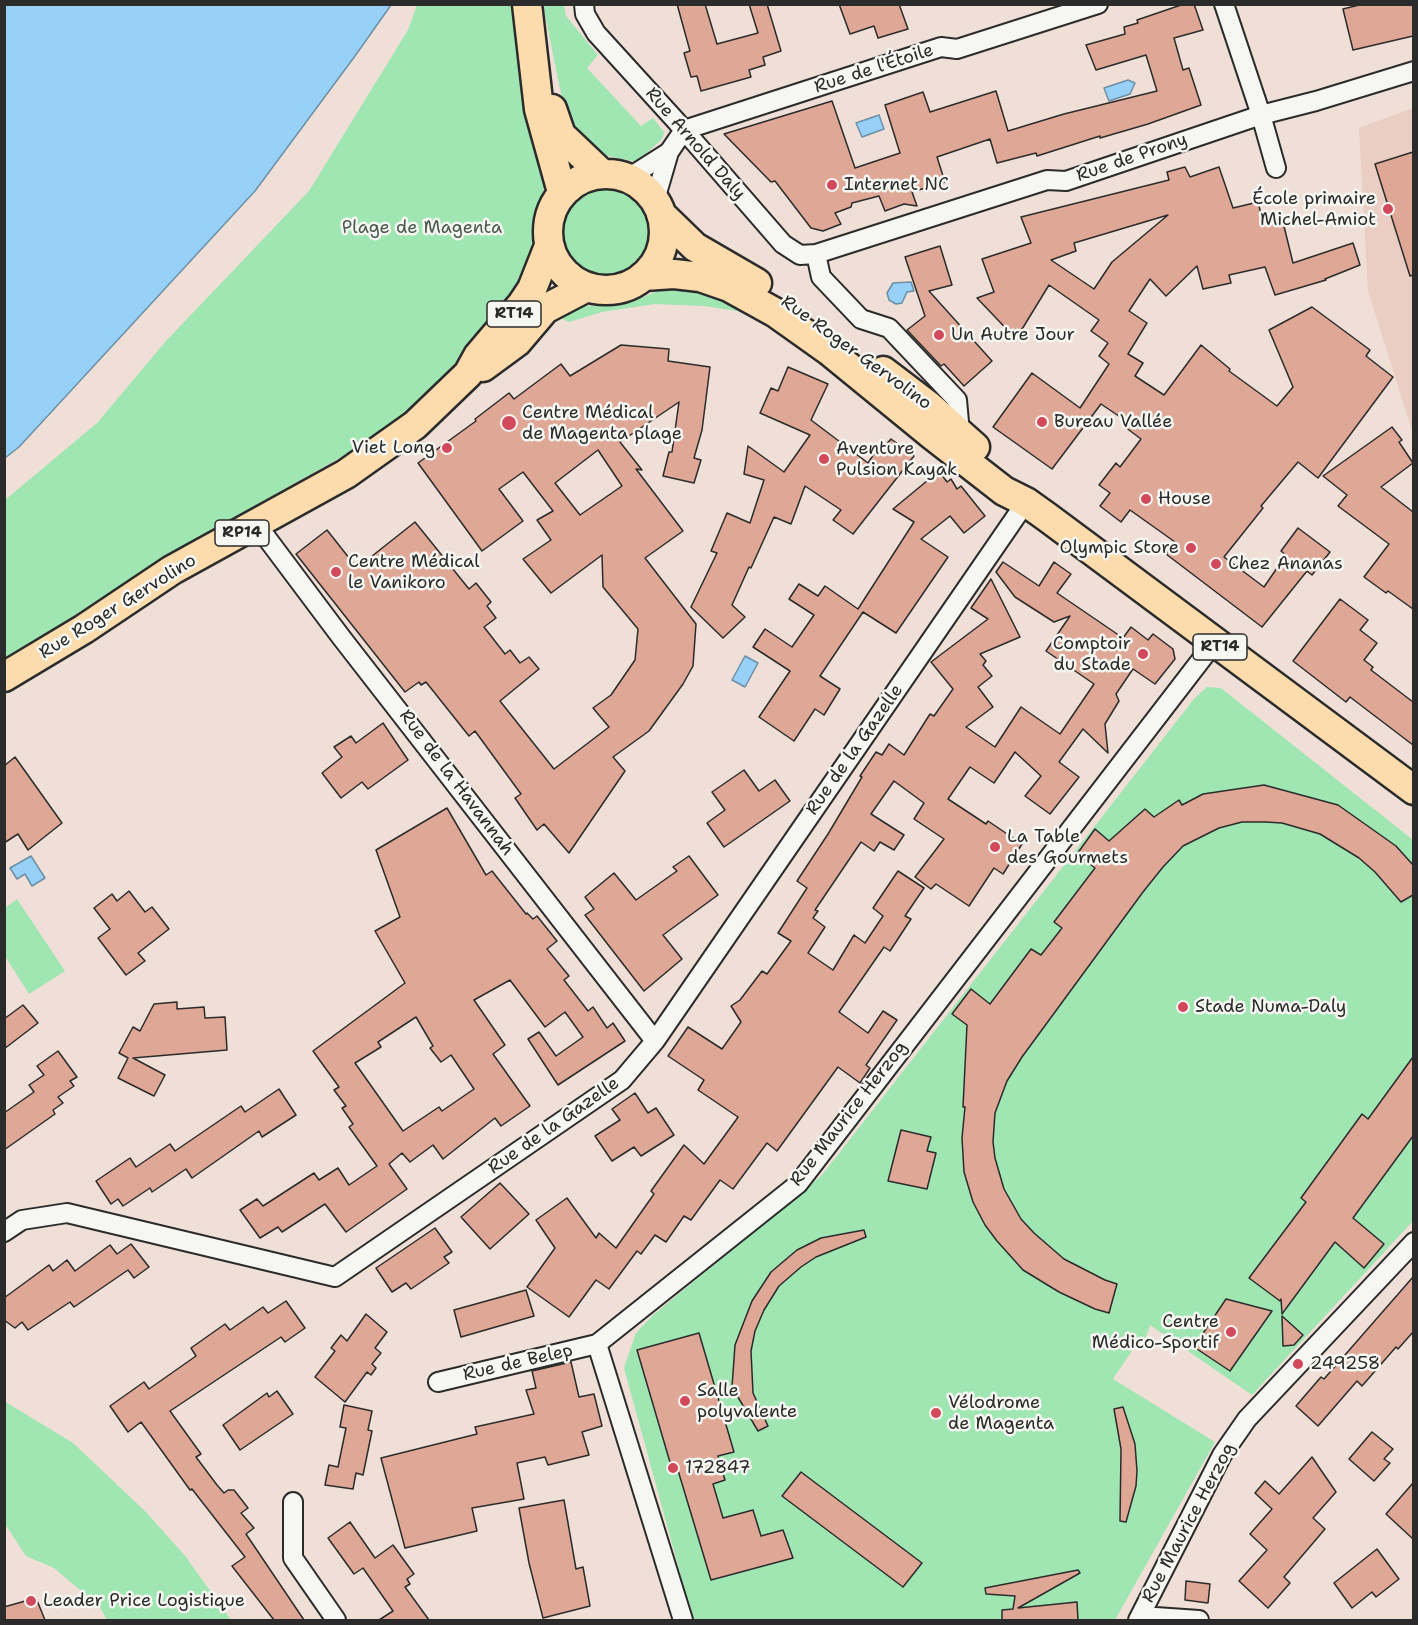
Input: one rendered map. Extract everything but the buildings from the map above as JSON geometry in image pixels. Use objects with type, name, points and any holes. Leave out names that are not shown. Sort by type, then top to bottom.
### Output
[{"type":"main road","points":[[528,9],[561,135],[615,176],[648,191],[659,208],[664,232],[662,248],[655,263],[645,276],[632,284],[617,289],[602,290],[587,287],[563,271],[554,259],[547,232],[554,204],[562,192],[587,176],[615,176]]},
{"type":"main road","points":[[528,9],[539,108],[562,192]]},
{"type":"main road","name":"Rue Roger Gervolino","points":[[659,208],[695,247],[805,311],[929,406],[1014,479],[1026,502]]},
{"type":"main road","name":"Rue Roger Gervolino","points":[[4,677],[84,629],[172,570],[346,474],[415,425],[468,374],[478,356],[529,294],[549,246]]},
{"type":"main road","name":"Rue Roger Gervolino","points":[[645,276],[674,274],[700,277],[729,287],[776,313],[828,350],[1004,491],[1026,502],[1413,790]]},
{"type":"main road","name":"Rue Roger Gervolino","points":[[468,374],[485,366],[517,342],[545,309],[587,287]]},
{"type":"street","name":"Rue de l'Étoile","points":[[684,130],[941,47],[957,49],[1098,4]]},
{"type":"street","points":[[1224,4],[1262,115],[1275,168]]},
{"type":"street","name":"Rue Arnold Daly","points":[[585,9],[597,33],[783,244],[800,255],[816,254]]},
{"type":"street","name":"Rue de Prony","points":[[816,254],[1047,180],[1066,180],[1262,115],[1413,71]]},
{"type":"street","points":[[659,208],[669,152],[684,130]]},
{"type":"street","points":[[615,176],[669,152]]},
{"type":"street","name":"Rue Roger Gervolino","points":[[816,254],[821,277],[861,319],[889,328],[957,400],[960,433]]},
{"type":"street","name":"Rue de la Gazelle","points":[[4,1232],[22,1220],[67,1213],[335,1277],[622,1080],[655,1041],[1026,502]]},
{"type":"street","name":"Rue de la Havannah","points":[[257,525],[655,1041]]},
{"type":"street","name":"Rue Maurice Herzog","points":[[597,1344],[798,1184],[1214,643]]},
{"type":"street","name":"Rue Maurice Herzog","points":[[1139,1618],[1222,1455],[1248,1419],[1413,1242]]},
{"type":"street","points":[[597,1344],[683,1620]]},
{"type":"street","name":"Rue de Belep","points":[[438,1382],[597,1344]]},
{"type":"street","points":[[293,1502],[292,1558],[336,1620]]},
{"type":"street","points":[[1139,1618],[1199,1620]]},
{"type":"shaded area","name":"École primaire Michel-Amiot","points":[[1413,108],[1413,434],[1368,291],[1359,128]]},
{"type":"green space","name":"Plage de Magenta","points":[[417,5],[512,5],[545,182],[539,216],[537,247],[532,267],[471,354],[377,437],[206,533],[5,659],[5,500],[97,423],[166,341],[309,191],[408,30]]},
{"type":"green space","points":[[543,5],[564,5],[566,16],[598,55],[587,68],[641,126],[653,118],[664,132],[662,139],[637,162],[594,153],[571,129],[561,94]]},
{"type":"green space","points":[[606,189],[631,196],[643,208],[650,233],[643,258],[631,270],[606,277],[581,270],[569,258],[562,233],[569,208],[581,196]]},
{"type":"green space","points":[[696,286],[747,308],[744,312],[704,306],[655,304],[602,312],[569,322],[560,318],[564,311],[580,306],[612,305],[634,301],[667,287]]},
{"type":"green space","points":[[1207,687],[1221,688],[1413,840],[1413,1221],[1252,1395],[1150,1325],[1145,1340],[1140,1339],[1113,1379],[1215,1442],[1115,1620],[693,1620],[624,1368],[636,1333],[652,1316],[822,1175],[1194,699]]},
{"type":"green space","points":[[17,899],[65,971],[29,994],[5,956],[5,908]]},
{"type":"green space","points":[[4,1401],[73,1443],[146,1512],[186,1557],[231,1620],[107,1620],[100,1607],[54,1568],[26,1556],[5,1524]]},
{"type":"water","name":"Plage de Magenta","points":[[5,4],[391,5],[255,191],[19,447],[5,458]]},
{"type":"water","points":[[1128,80],[1135,83],[1130,94],[1109,101],[1104,88]]},
{"type":"water","points":[[879,115],[884,129],[862,137],[856,123]]},
{"type":"water","points":[[911,282],[914,291],[907,292],[902,303],[896,304],[889,300],[887,293],[893,283]]},
{"type":"water","points":[[745,656],[758,663],[745,687],[732,680]]},
{"type":"water","points":[[31,856],[45,878],[32,886],[25,874],[17,879],[10,868]]},
{"type":"place","name":"Internet NC","points":[[832,185]]},
{"type":"place","name":"École primaire Michel-Amiot","points":[[1388,209]]},
{"type":"place","name":"Un Autre Jour","points":[[939,335]]},
{"type":"place","name":"Bureau Vallée","points":[[1042,422]]},
{"type":"place","name":"Centre Médical de Magenta plage","points":[[509,423]]},
{"type":"place","name":"Viet Long","points":[[447,448]]},
{"type":"place","name":"Aventure Pulsion Kayak","points":[[824,459]]},
{"type":"place","name":"House","points":[[1146,499]]},
{"type":"place","name":"Olympic Store","points":[[1191,548]]},
{"type":"place","name":"Chez Ananas","points":[[1216,564]]},
{"type":"place","name":"Centre Médical le Vanikoro","points":[[336,572]]},
{"type":"place","name":"Comptoir du Stade","points":[[1143,654]]},
{"type":"place","name":"La Table des Gourmets","points":[[995,847]]},
{"type":"place","name":"Stade Numa-Daly","points":[[1183,1007]]},
{"type":"place","name":"Centre Médico-Sportif","points":[[1231,1332]]},
{"type":"place","name":"249258","points":[[1298,1364]]},
{"type":"place","name":"Salle polyvalente","points":[[685,1401]]},
{"type":"place","name":"Vélodrome de Magenta","points":[[936,1413]]},
{"type":"place","name":"172847","points":[[673,1468]]},
{"type":"place","name":"Leader Price Logistique","points":[[31,1601]]}]
